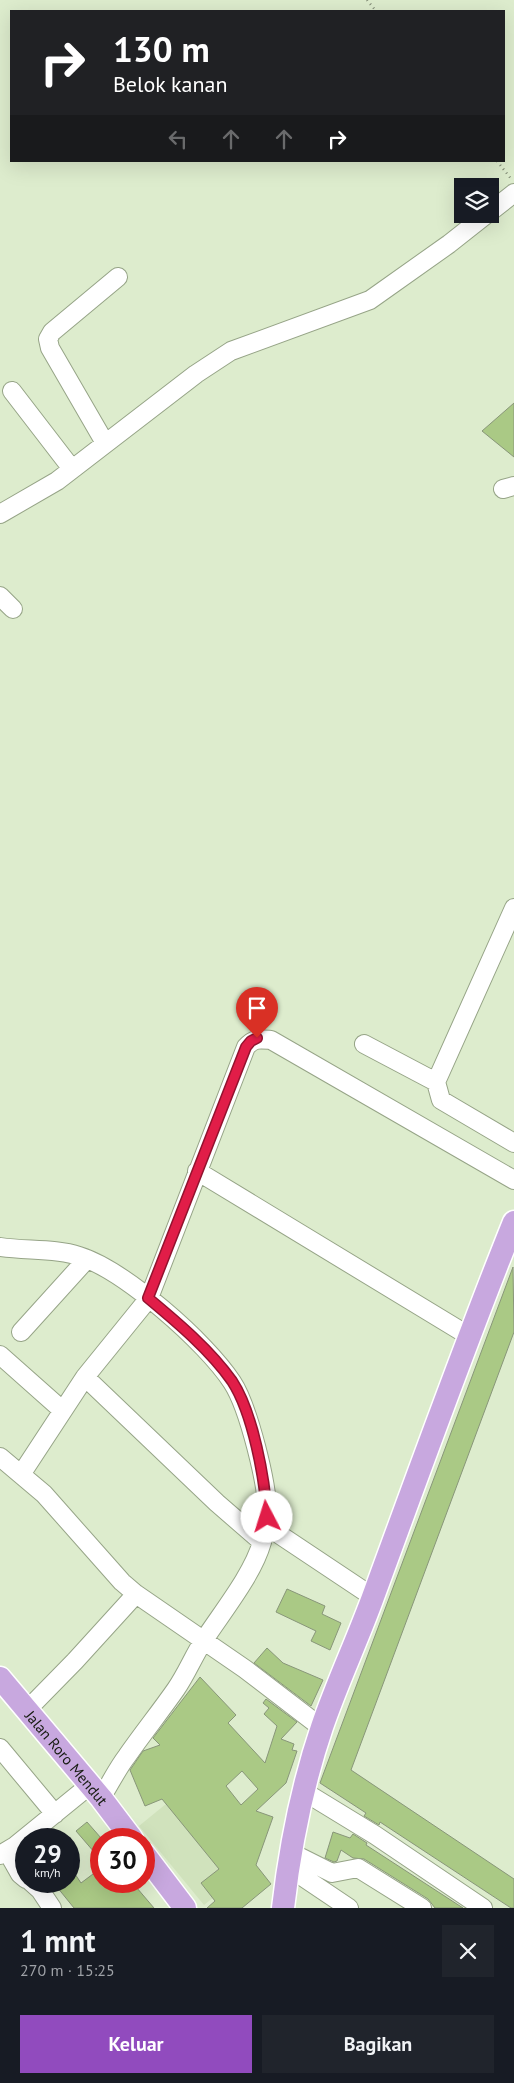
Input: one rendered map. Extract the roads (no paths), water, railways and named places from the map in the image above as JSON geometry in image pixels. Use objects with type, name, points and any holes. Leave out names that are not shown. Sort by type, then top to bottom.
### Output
[{"type":"main road","points":[[283,1908],[289,1859],[303,1791],[322,1728],[373,1597],[468,1336],[514,1222]]},
{"type":"main road","name":"Jalan Roro Mendut","points":[[0,1678],[127,1828]]},
{"type":"main road","name":"Jalan Roro Mendut","points":[[155,1863],[185,1908]]},
{"type":"street","points":[[499,205],[514,193]]},
{"type":"street","points":[[0,514],[57,481],[196,374],[231,351],[370,300],[476,223]]},
{"type":"street","points":[[105,443],[50,348],[48,339],[52,332],[118,278]]},
{"type":"street","points":[[12,391],[72,469]]},
{"type":"street","points":[[0,596],[13,609]]},
{"type":"street","points":[[514,908],[436,1082],[442,1100],[514,1143]]},
{"type":"street","points":[[22,1473],[85,1377],[148,1298],[246,1047],[251,1041],[257,1038],[270,1040],[514,1180]]},
{"type":"street","points":[[364,1044],[436,1082]]},
{"type":"street","points":[[197,1171],[468,1336]]},
{"type":"street","points":[[0,1247],[70,1254],[87,1259],[117,1274],[148,1298],[206,1350],[232,1381],[239,1394],[255,1443],[266,1497],[267,1517],[264,1534],[254,1562],[204,1640],[177,1688],[126,1758],[95,1791],[61,1809],[4,1853],[15,1867]]},
{"type":"street","points":[[21,1332],[87,1259]]},
{"type":"street","points":[[0,1355],[62,1410]]},
{"type":"street","points":[[85,1377],[217,1504],[264,1534],[373,1597]]},
{"type":"street","points":[[1,1460],[22,1473],[44,1494],[122,1582],[136,1594],[245,1669],[322,1728]]},
{"type":"street","points":[[26,1710],[75,1662],[136,1594]]},
{"type":"street","points":[[0,1748],[61,1809]]},
{"type":"street","points":[[303,1791],[375,1836],[483,1908]]},
{"type":"street","points":[[289,1859],[349,1908]]},
{"type":"street","points":[[289,1859],[332,1873],[358,1868],[422,1908]]},
{"type":"street","points":[[42,1893],[52,1908]]}]
